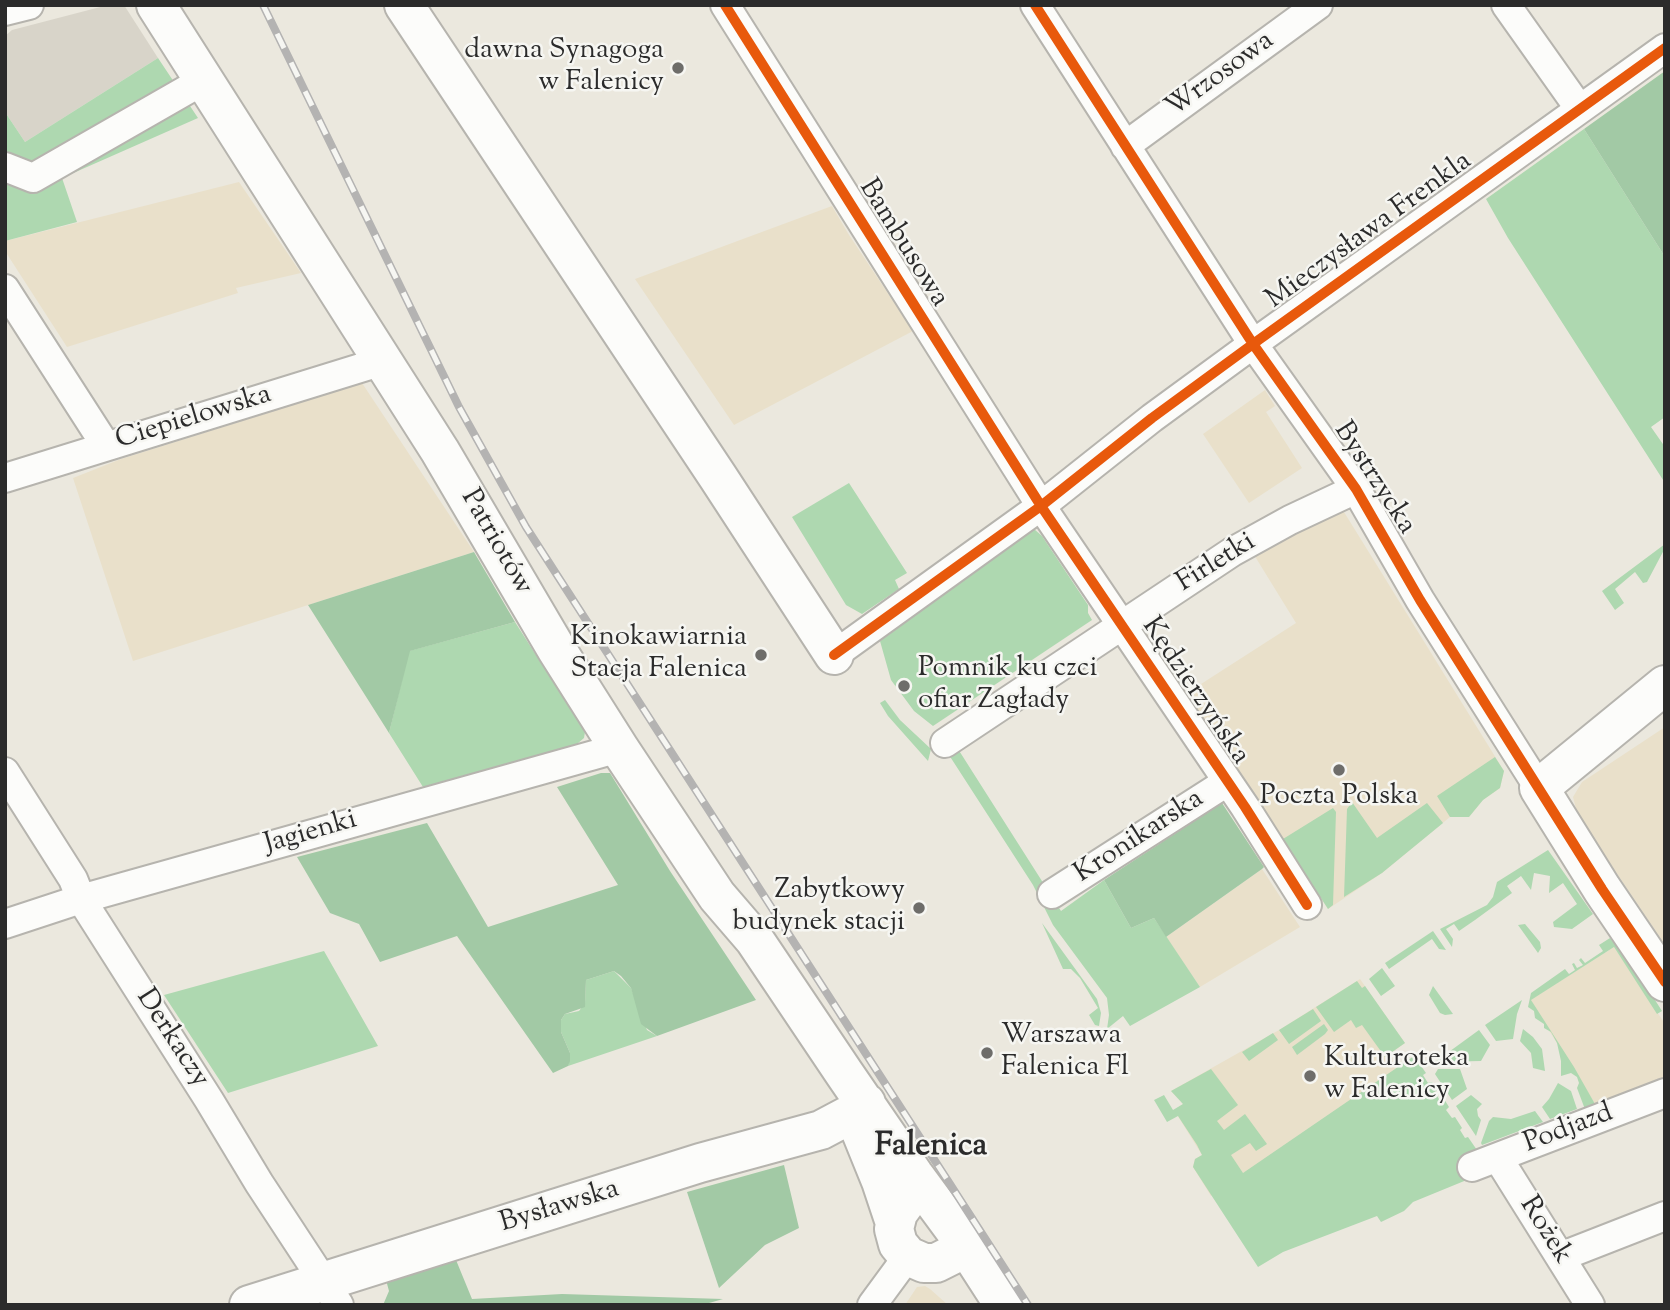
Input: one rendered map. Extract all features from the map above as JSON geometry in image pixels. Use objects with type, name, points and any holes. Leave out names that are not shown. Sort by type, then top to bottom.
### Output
[{"type":"main road","name":"Patriotów","points":[[156,5],[440,451],[557,650],[619,748],[717,896],[754,939],[844,1073],[860,1108],[881,1181],[912,1248]]},
{"type":"main road","points":[[404,5],[834,656]]},
{"type":"main road","points":[[1539,788],[1665,685]]},
{"type":"main road","name":"Bystrzycka","points":[[1539,788],[1602,890],[1665,982]]},
{"type":"main road","name":"Patriotów","points":[[860,1108],[962,1240]]},
{"type":"main road","name":"Bysławska","points":[[249,1305],[331,1293],[700,1163],[821,1130],[860,1108]]},
{"type":"main road","points":[[928,1194],[917,1196],[904,1204],[912,1248],[957,1281],[974,1305]]},
{"type":"main road","points":[[912,1248],[944,1261],[954,1254],[962,1240],[1004,1305]]},
{"type":"street","points":[[5,11],[29,5]]},
{"type":"street","name":"Bambusowa","points":[[725,5],[1041,506]]},
{"type":"street","name":"Bystrzycka","points":[[1035,5],[1253,344],[1356,489],[1420,600],[1539,788]]},
{"type":"street","name":"Wrzosowa","points":[[1125,146],[1318,5]]},
{"type":"street","points":[[1506,5],[1579,108]]},
{"type":"street","name":"Mieczysława Frenkla","points":[[834,656],[1041,506],[1152,418],[1253,344],[1665,48]]},
{"type":"street","points":[[5,192],[204,80]]},
{"type":"street","points":[[5,167],[33,178]]},
{"type":"street","points":[[5,289],[106,446]]},
{"type":"street","name":"Ciepielowska","points":[[5,478],[383,361]]},
{"type":"street","name":"Firletki","points":[[945,743],[1232,552],[1290,520],[1356,489]]},
{"type":"street","name":"Kędzierzyńska","points":[[1041,506],[1307,905]]},
{"type":"street","name":"Jagienki","points":[[5,924],[81,899],[619,748]]},
{"type":"street","name":"Derkaczy","points":[[5,772],[259,1184],[331,1293]]},
{"type":"street","name":"Kronikarska","points":[[1052,894],[1227,782]]},
{"type":"street","name":"Podjazd","points":[[1485,1162],[1665,1093]]},
{"type":"street","name":"Rożek","points":[[1485,1162],[1560,1257],[1590,1305]]},
{"type":"street","points":[[1560,1257],[1665,1216]]},
{"type":"street","points":[[872,1305],[912,1248]]},
{"type":"shaded area","points":[[108,5],[124,5],[158,58],[25,142],[5,112],[5,36],[12,30]]},
{"type":"shaded area","points":[[239,182],[301,273],[236,288],[238,293],[67,347],[5,251],[5,241]]},
{"type":"shaded area","points":[[832,206],[913,331],[734,425],[635,279]]},
{"type":"shaded area","points":[[362,383],[474,552],[133,661],[73,478],[121,459]]},
{"type":"shaded area","points":[[1265,390],[1275,406],[1266,412],[1302,468],[1249,503],[1203,434]]},
{"type":"shaded area","points":[[1328,509],[1344,512],[1504,771],[1500,788],[1483,800],[1469,817],[1450,817],[1382,873],[1328,909],[1187,693],[1296,623],[1251,550]]},
{"type":"shaded area","points":[[1665,727],[1665,945],[1578,816],[1573,797],[1582,782]]},
{"type":"shaded area","points":[[1262,869],[1300,927],[1200,987],[1166,937]]},
{"type":"shaded area","points":[[1614,947],[1665,1024],[1665,1083],[1601,1108],[1595,1104],[1530,1000]]},
{"type":"shaded area","points":[[1360,979],[1405,1043],[1394,1051],[1403,1065],[1211,1196],[1193,1167],[1195,1159],[1202,1155],[1174,1110],[1183,1104],[1171,1091],[1279,1030]]},
{"type":"shaded area","points":[[925,1286],[948,1305],[905,1305],[917,1287]]},
{"type":"green space","points":[[158,58],[198,118],[62,178],[77,222],[5,241],[5,112],[25,142]]},
{"type":"green space","points":[[1665,71],[1665,257],[1584,129]]},
{"type":"green space","points":[[1584,129],[1665,257],[1665,417],[1651,427],[1665,447],[1665,483],[1508,238],[1486,199]]},
{"type":"green space","points":[[849,483],[907,573],[895,580],[899,589],[862,614],[846,605],[792,517]]},
{"type":"green space","points":[[1034,529],[1042,536],[1088,605],[1092,620],[933,726],[914,711],[891,680],[880,641]]},
{"type":"green space","points":[[1665,544],[1647,582],[1643,583],[1635,572],[1615,589],[1624,603],[1615,610],[1602,591]]},
{"type":"green space","points":[[474,552],[515,622],[410,651],[389,733],[308,605]]},
{"type":"green space","points":[[515,622],[585,732],[584,738],[577,744],[423,787],[389,733],[409,651]]},
{"type":"green space","points":[[885,700],[900,720],[931,749],[928,761],[888,716],[880,703]]},
{"type":"green space","points":[[958,749],[1061,911],[1104,880],[1131,928],[1154,918],[1200,987],[1130,1026],[1123,1016],[1107,1029],[1107,998],[1053,925],[1033,885],[949,755]]},
{"type":"green space","points":[[1495,757],[1504,771],[1500,788],[1483,800],[1469,817],[1450,817],[1437,796]]},
{"type":"green space","points":[[601,773],[610,773],[670,871],[756,1000],[657,1036],[641,1024],[631,988],[621,976],[614,971],[586,980],[585,1007],[565,1014],[561,1020],[561,1032],[570,1053],[570,1061],[568,1066],[553,1073],[457,936],[380,962],[359,924],[330,913],[297,857],[427,823],[488,927],[618,885],[557,787]]},
{"type":"green space","points":[[1352,802],[1377,838],[1427,803],[1443,823],[1382,873],[1344,897],[1347,809]]},
{"type":"green space","points":[[1222,803],[1264,867],[1166,937],[1154,918],[1131,928],[1104,880]]},
{"type":"green space","points":[[1333,808],[1336,812],[1333,905],[1328,909],[1283,839]]},
{"type":"green space","points":[[1548,850],[1593,914],[1572,929],[1554,927],[1553,922],[1577,904],[1563,883],[1549,893],[1550,876],[1534,873],[1531,890],[1521,876],[1507,886],[1512,893],[1475,920],[1459,931],[1454,924],[1446,929],[1453,939],[1452,947],[1440,929],[1487,905],[1493,897],[1497,882]]},
{"type":"green space","points":[[1042,923],[1097,999],[1101,1013],[1099,1026],[1095,1025],[1089,1015],[1098,1008],[1080,978],[1071,969],[1063,969]]},
{"type":"green space","points":[[1525,924],[1540,942],[1538,953],[1518,925]]},
{"type":"green space","points":[[1433,931],[1446,950],[1439,949],[1432,939],[1389,969],[1385,963]]},
{"type":"green space","points":[[1610,938],[1662,1011],[1657,1014],[1614,947],[1531,1000],[1574,1067],[1595,1104],[1599,1104],[1586,1112],[1577,1088],[1577,1077],[1571,1073],[1561,1076],[1557,1043],[1551,1032],[1544,1028],[1544,1024],[1535,1018],[1534,1011],[1528,1007],[1531,993],[1565,969],[1569,974],[1575,970],[1572,964],[1577,968],[1583,965],[1579,960],[1581,958],[1585,963],[1603,951],[1599,945]]},
{"type":"green space","points":[[324,951],[378,1046],[228,1093],[164,995]]},
{"type":"green space","points":[[1382,968],[1395,986],[1381,996],[1369,979]]},
{"type":"green space","points":[[614,971],[631,988],[647,1030],[657,1036],[568,1066],[570,1053],[561,1032],[561,1020],[565,1014],[579,1011],[585,1003],[586,980]]},
{"type":"green space","points":[[1357,981],[1362,988],[1365,986],[1405,1043],[1385,1057],[1362,1025],[1356,1028],[1351,1020],[1334,1032],[1316,1007]]},
{"type":"green space","points":[[1433,986],[1453,1014],[1440,1013],[1429,995]]},
{"type":"green space","points":[[1522,1000],[1513,1039],[1496,1041],[1485,1025]]},
{"type":"green space","points":[[1313,1009],[1321,1021],[1289,1044],[1279,1030]]},
{"type":"green space","points":[[1324,1024],[1328,1030],[1325,1034],[1297,1055],[1292,1047]]},
{"type":"green space","points":[[1523,1029],[1542,1049],[1545,1071],[1533,1068],[1531,1053],[1520,1041]]},
{"type":"green space","points":[[1479,1030],[1490,1045],[1481,1061],[1435,1062]]},
{"type":"green space","points":[[1273,1033],[1278,1040],[1249,1061],[1242,1052]]},
{"type":"green space","points":[[1414,1056],[1426,1073],[1423,1075],[1428,1083],[1432,1082],[1437,1090],[1435,1092],[1440,1101],[1444,1099],[1449,1107],[1446,1110],[1452,1118],[1455,1117],[1465,1138],[1468,1137],[1479,1153],[1474,1177],[1413,1202],[1404,1211],[1381,1222],[1377,1216],[1283,1252],[1258,1267],[1193,1167],[1195,1159],[1202,1155],[1197,1145],[1178,1116],[1167,1122],[1154,1100],[1164,1095],[1173,1110],[1183,1104],[1171,1091],[1211,1069],[1238,1105],[1217,1121],[1224,1130],[1245,1114],[1267,1144],[1256,1151],[1250,1143],[1231,1155],[1243,1173]]},
{"type":"green space","points":[[1438,1069],[1460,1069],[1467,1089],[1452,1100],[1435,1074]]},
{"type":"green space","points":[[1558,1083],[1571,1091],[1577,1109],[1550,1119],[1542,1107]]},
{"type":"green space","points":[[1471,1095],[1482,1104],[1477,1109],[1481,1120],[1476,1136],[1456,1106]]},
{"type":"green space","points":[[1535,1111],[1543,1122],[1482,1145],[1489,1121],[1493,1117],[1511,1119]]},
{"type":"green space","points":[[784,1165],[799,1228],[765,1245],[719,1288],[687,1192]]},
{"type":"green space","points":[[456,1260],[472,1299],[562,1294],[723,1299],[702,1305],[383,1305],[389,1291],[386,1280]]},
{"type":"railway","points":[[263,5],[459,407],[526,527],[1028,1305]]},
{"type":"cycle path","points":[[725,5],[1041,506],[1245,807],[1307,905]]},
{"type":"cycle path","points":[[1035,5],[1253,344],[1356,489],[1420,600],[1602,889],[1665,982]]},
{"type":"cycle path","points":[[834,655],[1041,506],[1152,418],[1253,344],[1665,48]]},
{"type":"place","name":"dawna Synagoga w Falenicy","points":[[678,68]]},
{"type":"place","name":"Kinokawiarnia Stacja Falenica","points":[[761,655]]},
{"type":"place","name":"Pomnik ku czci ofiar Zagłady","points":[[904,686]]},
{"type":"place","name":"Poczta Polska","points":[[1339,770]]},
{"type":"place","name":"Zabytkowy budynek stacji","points":[[919,908]]},
{"type":"place","name":"Warszawa Falenica Fl","points":[[987,1053]]},
{"type":"place","name":"Kulturoteka w Falenicy","points":[[1310,1076]]},
{"type":"district","name":"Falenica","points":[[931,1149]]}]
